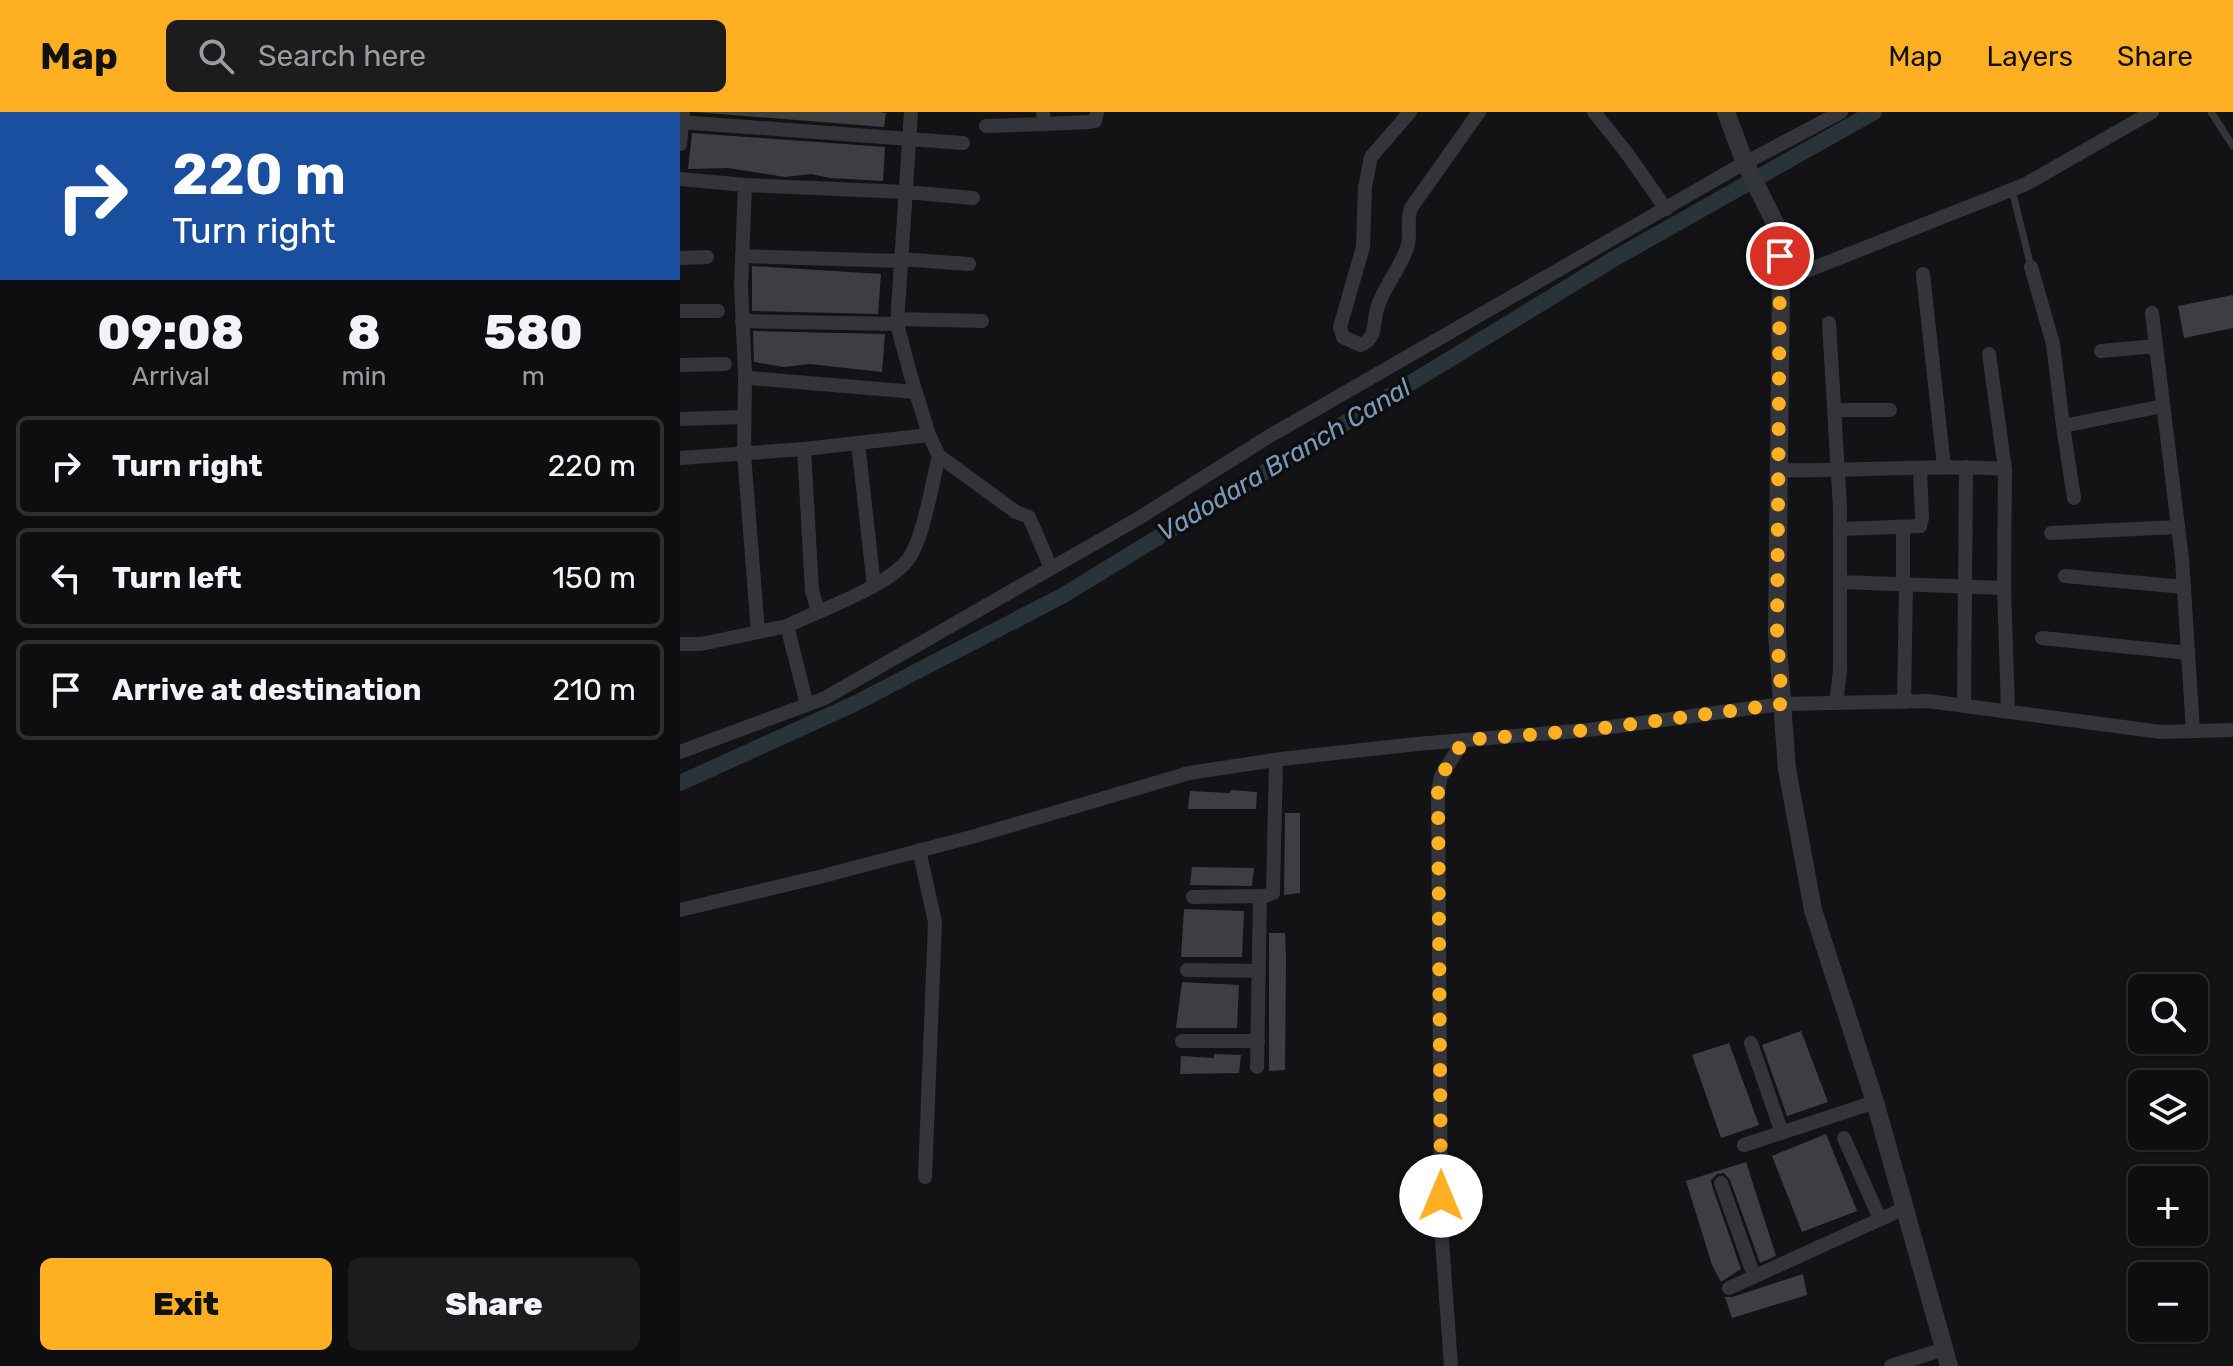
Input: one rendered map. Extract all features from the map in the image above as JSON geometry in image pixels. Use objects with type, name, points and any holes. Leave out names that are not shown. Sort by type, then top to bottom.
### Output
[{"type":"street","points":[[911,112],[897,321],[915,392],[939,456],[1016,512],[1029,518],[1037,543],[1051,568]]},
{"type":"street","points":[[986,126],[1043,118],[1090,122],[1095,121],[1097,112]]},
{"type":"street","points":[[1410,112],[1371,157],[1367,172],[1363,247],[1340,327],[1343,337],[1361,345],[1368,342],[1374,332],[1376,311],[1407,246],[1407,219],[1411,208],[1479,112]]},
{"type":"street","points":[[1594,112],[1666,209]]},
{"type":"street","points":[[1726,112],[1747,166],[1779,231],[1777,634],[1787,769],[1813,910],[1875,1102],[1946,1358],[1891,1366]]},
{"type":"street","points":[[680,752],[825,698],[1139,518],[1268,437],[1841,112]]},
{"type":"street","points":[[1781,281],[2012,190],[2152,112]]},
{"type":"street","points":[[680,144],[681,118],[963,143]]},
{"type":"street","points":[[680,179],[973,198]]},
{"type":"street","points":[[745,185],[742,256],[744,454],[758,632]]},
{"type":"street","points":[[742,256],[969,264]]},
{"type":"street","points":[[680,258],[707,257]]},
{"type":"street","points":[[2031,267],[2053,344],[2074,498]]},
{"type":"street","points":[[1923,274],[1944,467]]},
{"type":"street","points":[[680,311],[718,311]]},
{"type":"street","points":[[2152,313],[2184,587],[2193,731]]},
{"type":"street","points":[[742,321],[982,321]]},
{"type":"street","points":[[1829,323],[1840,529],[1840,670],[1836,703]]},
{"type":"street","points":[[2101,351],[2156,346]]},
{"type":"street","points":[[1989,354],[2005,469],[2004,588],[2008,711]]},
{"type":"street","points":[[680,365],[725,364]]},
{"type":"street","points":[[745,374],[750,378],[915,392]]},
{"type":"street","points":[[2063,426],[2163,406]]},
{"type":"street","points":[[1835,410],[1890,410]]},
{"type":"street","points":[[680,419],[744,417]]},
{"type":"street","points":[[680,458],[804,449],[929,435]]},
{"type":"street","points":[[858,443],[874,586]]},
{"type":"street","points":[[804,449],[812,591],[818,611]]},
{"type":"street","points":[[680,644],[701,644],[787,626],[874,586],[906,562],[916,545],[939,456]]},
{"type":"street","points":[[1964,706],[1966,467]]},
{"type":"street","points":[[1840,529],[1915,528],[1922,522],[1920,468]]},
{"type":"street","points":[[1778,470],[2005,469]]},
{"type":"street","points":[[2051,533],[2178,527]]},
{"type":"street","points":[[1903,528],[1904,702]]},
{"type":"street","points":[[2065,576],[2184,587]]},
{"type":"street","points":[[1840,582],[2004,588]]},
{"type":"street","points":[[787,626],[807,705]]},
{"type":"street","points":[[2042,638],[2188,653]]},
{"type":"street","points":[[680,910],[919,850],[1189,773],[1276,760],[1588,730],[1782,704],[1928,701],[2161,732],[2233,730]]},
{"type":"street","points":[[1451,1366],[1441,1227],[1438,791],[1441,776],[1464,740]]},
{"type":"street","points":[[1193,897],[1273,893],[1276,760]]},
{"type":"street","points":[[919,850],[935,922],[925,1177]]},
{"type":"street","points":[[1257,1067],[1260,896]]},
{"type":"street","points":[[1187,970],[1259,971]]},
{"type":"street","points":[[1182,1041],[1258,1041]]},
{"type":"street","points":[[1751,1043],[1782,1133]]},
{"type":"street","points":[[1744,1145],[1875,1102]]},
{"type":"street","points":[[1844,1138],[1880,1219]]},
{"type":"street","points":[[1721,1183],[1754,1276]]},
{"type":"street","points":[[1729,1288],[1905,1208]]},
{"type":"lane","points":[[2211,112],[2233,146]]},
{"type":"lane","points":[[2012,190],[2031,267]]},
{"type":"building","points":[[694,112],[879,112],[886,113],[884,127]]},
{"type":"building","points":[[692,133],[885,147],[883,181],[811,174],[785,177],[728,168],[688,169]]},
{"type":"building","points":[[752,266],[881,274],[878,314],[752,311]]},
{"type":"building","points":[[2233,295],[2233,328],[2184,338],[2178,306]]},
{"type":"building","points":[[753,331],[885,334],[882,372],[810,364],[784,367],[754,362]]},
{"type":"building","points":[[1231,790],[1257,792],[1256,809],[1188,809],[1190,791],[1230,793]]},
{"type":"building","points":[[1285,813],[1300,813],[1300,893],[1284,895]]},
{"type":"building","points":[[1192,867],[1254,868],[1252,886],[1190,885]]},
{"type":"building","points":[[1184,909],[1244,911],[1242,957],[1181,957]]},
{"type":"building","points":[[1269,933],[1285,933],[1286,957],[1285,1070],[1269,1071]]},
{"type":"building","points":[[1182,982],[1239,985],[1237,1028],[1176,1028]]},
{"type":"building","points":[[1801,1031],[1828,1102],[1787,1116],[1762,1045]]},
{"type":"building","points":[[1729,1043],[1759,1125],[1721,1138],[1692,1055]]},
{"type":"building","points":[[1214,1054],[1241,1055],[1239,1073],[1180,1074],[1181,1056],[1214,1058]]},
{"type":"building","points":[[1826,1134],[1857,1211],[1802,1232],[1772,1156]]},
{"type":"building","points":[[1746,1162],[1776,1256],[1760,1263],[1730,1180],[1724,1173],[1717,1174],[1711,1180],[1712,1186],[1741,1269],[1721,1282],[1712,1265],[1686,1181]]},
{"type":"building","points":[[1803,1274],[1807,1295],[1732,1318],[1725,1297]]},
{"type":"waterway","name":"Vadodara Branch Canal","points":[[680,783],[854,704],[1062,596],[1617,257],[1874,112]]},
{"type":"route","points":[[1441,1196],[1438,783],[1464,740],[1588,730],[1782,704],[1777,634],[1780,256]]}]
